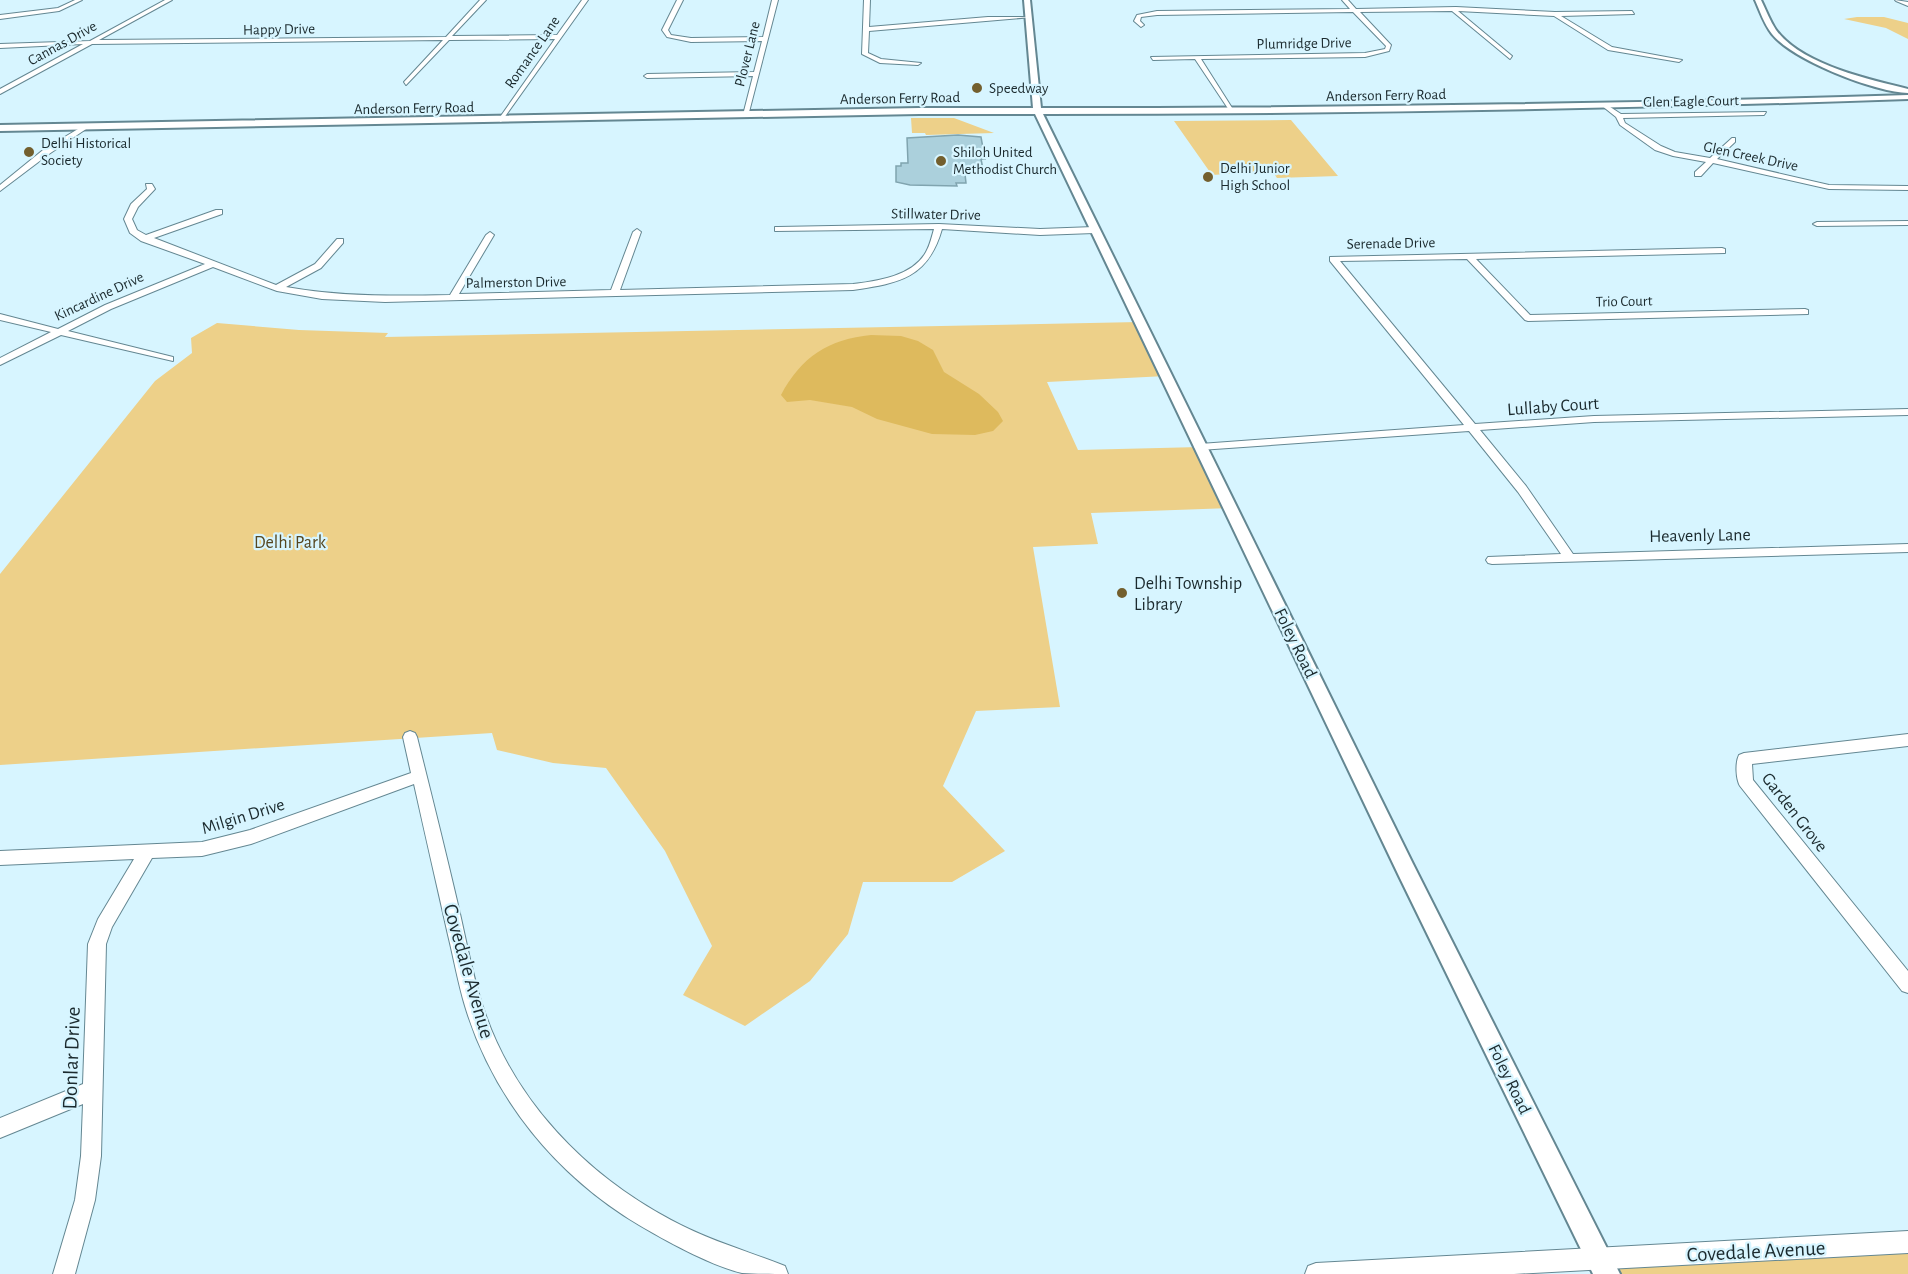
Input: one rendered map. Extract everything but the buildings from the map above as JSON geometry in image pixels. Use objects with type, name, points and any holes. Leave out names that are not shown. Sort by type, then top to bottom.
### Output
[{"type":"street","points":[[0,16],[59,9],[80,0]]},
{"type":"street","name":"Cannas Drive","points":[[0,92],[169,0]]},
{"type":"street","points":[[405,83],[483,0]]},
{"type":"street","name":"Romance Lane","points":[[501,120],[585,0]]},
{"type":"street","points":[[680,0],[665,30],[669,36],[691,40],[765,39]]},
{"type":"street","name":"Plover Lane","points":[[746,115],[775,0]]},
{"type":"street","points":[[867,0],[865,52],[867,56],[887,63],[918,63]]},
{"type":"street","name":"Foley Road","points":[[1027,0],[1037,110],[1412,882],[1603,1267]]},
{"type":"street","name":"Plumridge Drive","points":[[1153,58],[1365,55],[1387,50],[1389,46],[1346,0]]},
{"type":"street","points":[[1758,0],[1772,28],[1789,45],[1840,70],[1908,92]]},
{"type":"street","points":[[1898,0],[1908,4]]},
{"type":"street","points":[[1455,9],[1510,57]]},
{"type":"street","points":[[1141,25],[1137,18],[1150,13],[1455,9],[1555,14],[1632,13]]},
{"type":"street","points":[[1245,12],[1250,17]]},
{"type":"street","points":[[1555,14],[1610,49],[1679,60]]},
{"type":"street","points":[[866,29],[912,27],[984,18],[1029,17]]},
{"type":"street","name":"Happy Drive","points":[[0,46],[34,43],[559,37]]},
{"type":"street","points":[[1197,58],[1231,111]]},
{"type":"street","points":[[646,76],[756,74]]},
{"type":"street","name":"Anderson Ferry Road","points":[[0,128],[1037,110],[1231,111],[1604,105],[1908,97]]},
{"type":"street","name":"Glen Creek Drive","points":[[1604,105],[1619,116],[1622,124],[1665,152],[1712,160],[1829,188],[1908,188]]},
{"type":"street","name":"Glen Eagle Court","points":[[1619,116],[1764,113]]},
{"type":"street","points":[[0,189],[46,152],[85,127]]},
{"type":"street","points":[[1698,174],[1732,140]]},
{"type":"street","points":[[149,186],[151,189],[134,206],[128,219],[133,231],[144,239],[219,212]]},
{"type":"street","points":[[1817,224],[1908,223]]},
{"type":"street","name":"Stillwater Drive","points":[[778,229],[939,226],[1040,232],[1094,230]]},
{"type":"street","name":"Palmerston Drive","points":[[144,239],[277,288],[341,297],[453,297],[837,289],[868,285],[896,277],[916,267],[929,254],[939,226]]},
{"type":"street","points":[[614,294],[637,232]]},
{"type":"street","points":[[453,297],[490,235]]},
{"type":"street","points":[[277,288],[318,266],[340,241]]},
{"type":"street","name":"Serenade Drive","points":[[1569,557],[1522,489],[1473,427],[1333,259],[1722,251]]},
{"type":"street","name":"Trio Court","points":[[1469,256],[1528,318],[1805,312]]},
{"type":"street","name":"Kincardine Drive","points":[[0,362],[134,295],[213,263]]},
{"type":"street","points":[[0,317],[169,359]]},
{"type":"street","name":"Lullaby Court","points":[[1200,447],[1618,418],[1908,412]]},
{"type":"street","name":"Heavenly Lane","points":[[1492,560],[1908,548]]},
{"type":"street","name":"Covedale Avenue","points":[[410,737],[474,1007],[491,1050],[514,1092],[544,1132],[580,1169],[631,1209],[681,1238],[735,1262],[777,1274]]},
{"type":"street","name":"Garden Grove","points":[[1908,740],[1744,759],[1744,771],[1745,782],[1908,985]]},
{"type":"street","name":"Milgin Drive","points":[[0,858],[202,849],[230,843],[419,776]]},
{"type":"street","name":"Donlar Drive","points":[[64,1274],[85,1200],[91,1156],[97,944],[104,924],[146,853]]},
{"type":"street","points":[[0,1128],[93,1090]]},
{"type":"street","name":"Covedale Avenue","points":[[1317,1274],[1603,1267],[1908,1242]]},
{"type":"green space","points":[[1884,17],[1908,23],[1908,39],[1886,28],[1844,19]]},
{"type":"green space","points":[[911,118],[954,118],[994,133],[926,135],[925,133],[912,133]]},
{"type":"green space","points":[[1291,120],[1338,176],[1277,178],[1272,171],[1212,175],[1174,121]]},
{"type":"green space","name":"Delhi Park","points":[[1139,322],[1166,376],[1047,382],[1078,450],[1200,447],[1231,508],[1091,513],[1098,544],[1033,547],[1060,707],[976,711],[943,786],[1005,851],[952,882],[863,882],[848,934],[810,981],[745,1026],[683,995],[712,946],[665,851],[606,768],[553,763],[497,750],[492,733],[0,765],[0,574],[155,381],[192,353],[191,338],[217,323],[299,330],[388,333],[385,337]]},
{"type":"green space","points":[[1908,1242],[1908,1274],[1607,1274],[1600,1260]]},
{"type":"shaded area","points":[[871,335],[901,336],[918,341],[933,350],[944,372],[979,394],[998,412],[1003,421],[993,431],[975,435],[932,434],[877,419],[852,407],[810,400],[787,402],[781,395],[798,370],[818,352],[842,341]]},
{"type":"place","name":"Speedway","points":[[977,88]]},
{"type":"place","name":"Delhi Historical Society","points":[[29,152]]},
{"type":"place","name":"Shiloh United Methodist Church","points":[[941,161]]},
{"type":"place","name":"Delhi Junior High School","points":[[1208,177]]},
{"type":"place","name":"Delhi Township Library","points":[[1122,593]]}]
